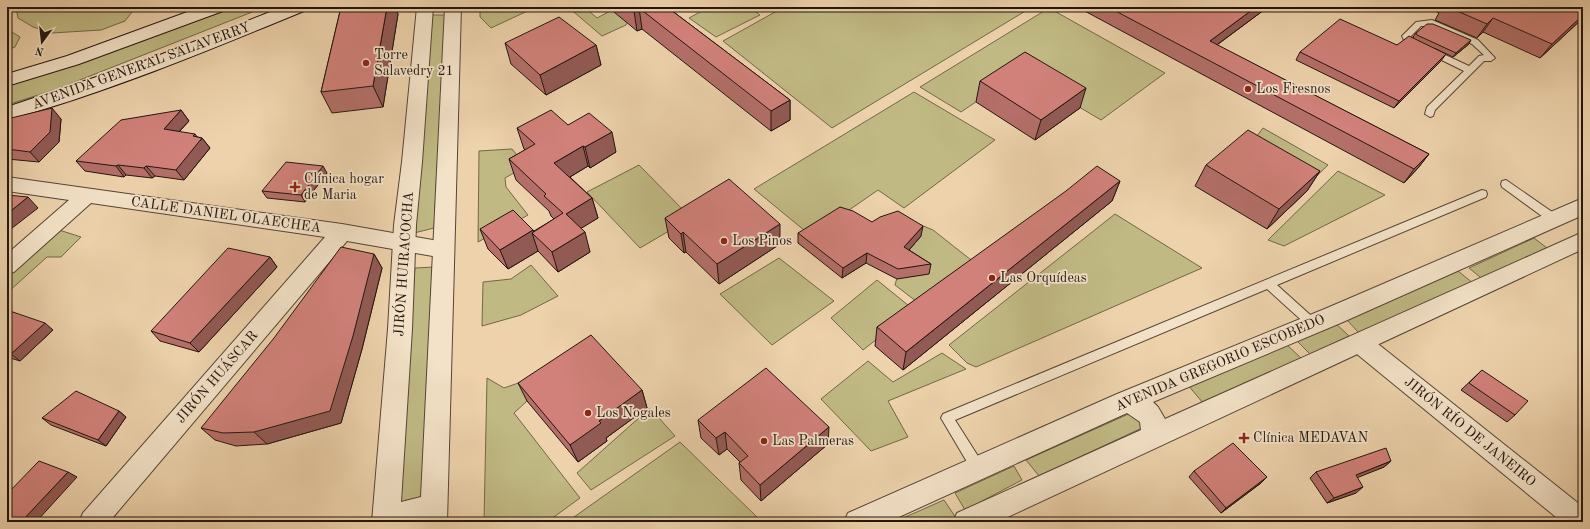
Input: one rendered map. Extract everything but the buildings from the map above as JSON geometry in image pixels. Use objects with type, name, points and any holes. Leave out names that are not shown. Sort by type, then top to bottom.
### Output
[{"type":"street","name":"AVENIDA GENERAL SALAVERRY","points":[[7,80],[73,60],[217,7]]},
{"type":"street","name":"AVENIDA GENERAL SALAVERRY","points":[[7,114],[107,81],[187,52],[298,7]]},
{"type":"street","points":[[386,520],[434,515],[453,7]]},
{"type":"street","name":"JIRÓN HUIRACOCHA","points":[[386,520],[405,225],[430,8]]},
{"type":"street","name":"CALLE DANIEL OLAECHEA","points":[[7,184],[342,232],[444,250]]},
{"type":"street","points":[[7,266],[87,195]]},
{"type":"street","name":"AVENIDA GREGORIO ESCOBEDO","points":[[858,522],[1126,402],[1313,324],[1583,206]]},
{"type":"street","points":[[967,522],[1583,240],[1554,219]]},
{"type":"street","name":"JIRÓN HUÁSCAR","points":[[92,522],[342,232]]},
{"type":"street","name":"JIRÓN RÍO DE JANEIRO","points":[[1360,343],[1582,522]]},
{"type":"street","points":[[1155,391],[1154,401],[1160,411],[1171,420],[1184,423]]},
{"type":"street","points":[[1126,402],[1142,407],[1153,419],[1155,426],[1151,439]]},
{"type":"lane","points":[[1430,114],[1430,109],[1470,70],[1482,58],[1490,58],[1475,42],[1432,23],[1419,24],[1406,36],[1409,42],[1470,70]]},
{"type":"lane","points":[[1506,184],[1554,219]]},
{"type":"lane","points":[[978,468],[947,418],[1482,194]]},
{"type":"lane","points":[[1268,283],[1313,324]]},
{"type":"shaded area","points":[[16,7],[135,8],[125,21],[101,30],[52,33],[33,27],[18,18]]},
{"type":"shaded area","points":[[227,7],[265,7],[57,89],[7,105],[7,85]]},
{"type":"shaded area","points":[[480,7],[536,7],[491,28],[480,17]]},
{"type":"shaded area","points":[[568,7],[584,7],[597,18],[612,10],[628,22],[626,25],[602,36]]},
{"type":"shaded area","points":[[709,7],[749,7],[760,15],[716,37],[689,18]]},
{"type":"shaded area","points":[[784,7],[1032,7],[832,128],[723,41]]},
{"type":"shaded area","points":[[1049,8],[1165,73],[1101,120],[1020,72],[961,112],[920,87]]},
{"type":"shaded area","points":[[430,15],[445,15],[434,228],[414,233]]},
{"type":"shaded area","points":[[7,29],[20,37],[15,47],[7,50]]},
{"type":"shaded area","points":[[914,92],[995,140],[904,208],[878,190],[810,235],[754,189]]},
{"type":"shaded area","points":[[1263,128],[1328,165],[1305,187],[1248,148]]},
{"type":"shaded area","points":[[512,149],[526,166],[505,178],[506,187],[528,215],[478,242],[479,151]]},
{"type":"shaded area","points":[[639,165],[691,218],[640,248],[587,192]]},
{"type":"shaded area","points":[[1338,171],[1385,195],[1284,246],[1268,240]]},
{"type":"shaded area","points":[[1115,214],[1202,268],[976,367],[967,363],[949,345]]},
{"type":"shaded area","points":[[921,225],[933,230],[975,263],[921,305],[895,285],[903,257]]},
{"type":"shaded area","points":[[56,229],[81,237],[61,257],[47,257],[7,293],[7,270]]},
{"type":"shaded area","points":[[1534,238],[1551,251],[1486,282],[1469,268]]},
{"type":"shaded area","points":[[779,258],[834,301],[772,345],[720,294]]},
{"type":"shaded area","points":[[531,265],[558,296],[521,315],[482,326],[483,282],[511,279]]},
{"type":"shaded area","points":[[434,267],[425,522],[396,522],[415,268]]},
{"type":"shaded area","points":[[1458,271],[1474,284],[1359,333],[1347,320]]},
{"type":"shaded area","points":[[877,280],[914,310],[863,350],[831,318]]},
{"type":"shaded area","points":[[1333,321],[1349,336],[1310,354],[1295,339]]},
{"type":"shaded area","points":[[1285,343],[1301,358],[1203,403],[1187,384]]},
{"type":"shaded area","points":[[942,353],[966,369],[888,401],[908,437],[871,451],[821,399],[868,361],[893,382]]},
{"type":"shaded area","points":[[487,378],[504,388],[527,380],[558,380],[527,401],[514,413],[580,498],[547,522],[484,522]]},
{"type":"shaded area","points":[[1144,407],[1157,421],[1039,476],[1026,460]]},
{"type":"shaded area","points":[[650,408],[675,436],[591,490],[577,473]]},
{"type":"shaded area","points":[[680,442],[758,518],[747,522],[567,522]]},
{"type":"shaded area","points":[[1014,466],[1022,480],[965,510],[955,493]]},
{"type":"shaded area","points":[[944,500],[956,518],[947,522],[894,522]]},
{"type":"place","name":"Torre Salavedry 21","points":[[366,63]]},
{"type":"place","name":"Los Fresnos","points":[[1248,89]]},
{"type":"place","name":"Clínica hogar de Maria","points":[[295,187]]},
{"type":"place","name":"Los Pinos","points":[[724,241]]},
{"type":"place","name":"Las Orquídeas","points":[[992,278]]},
{"type":"place","name":"Los Nogales","points":[[588,413]]},
{"type":"place","name":"Clínica MEDAVAN","points":[[1244,438]]},
{"type":"place","name":"Las Palmeras","points":[[764,441]]}]
